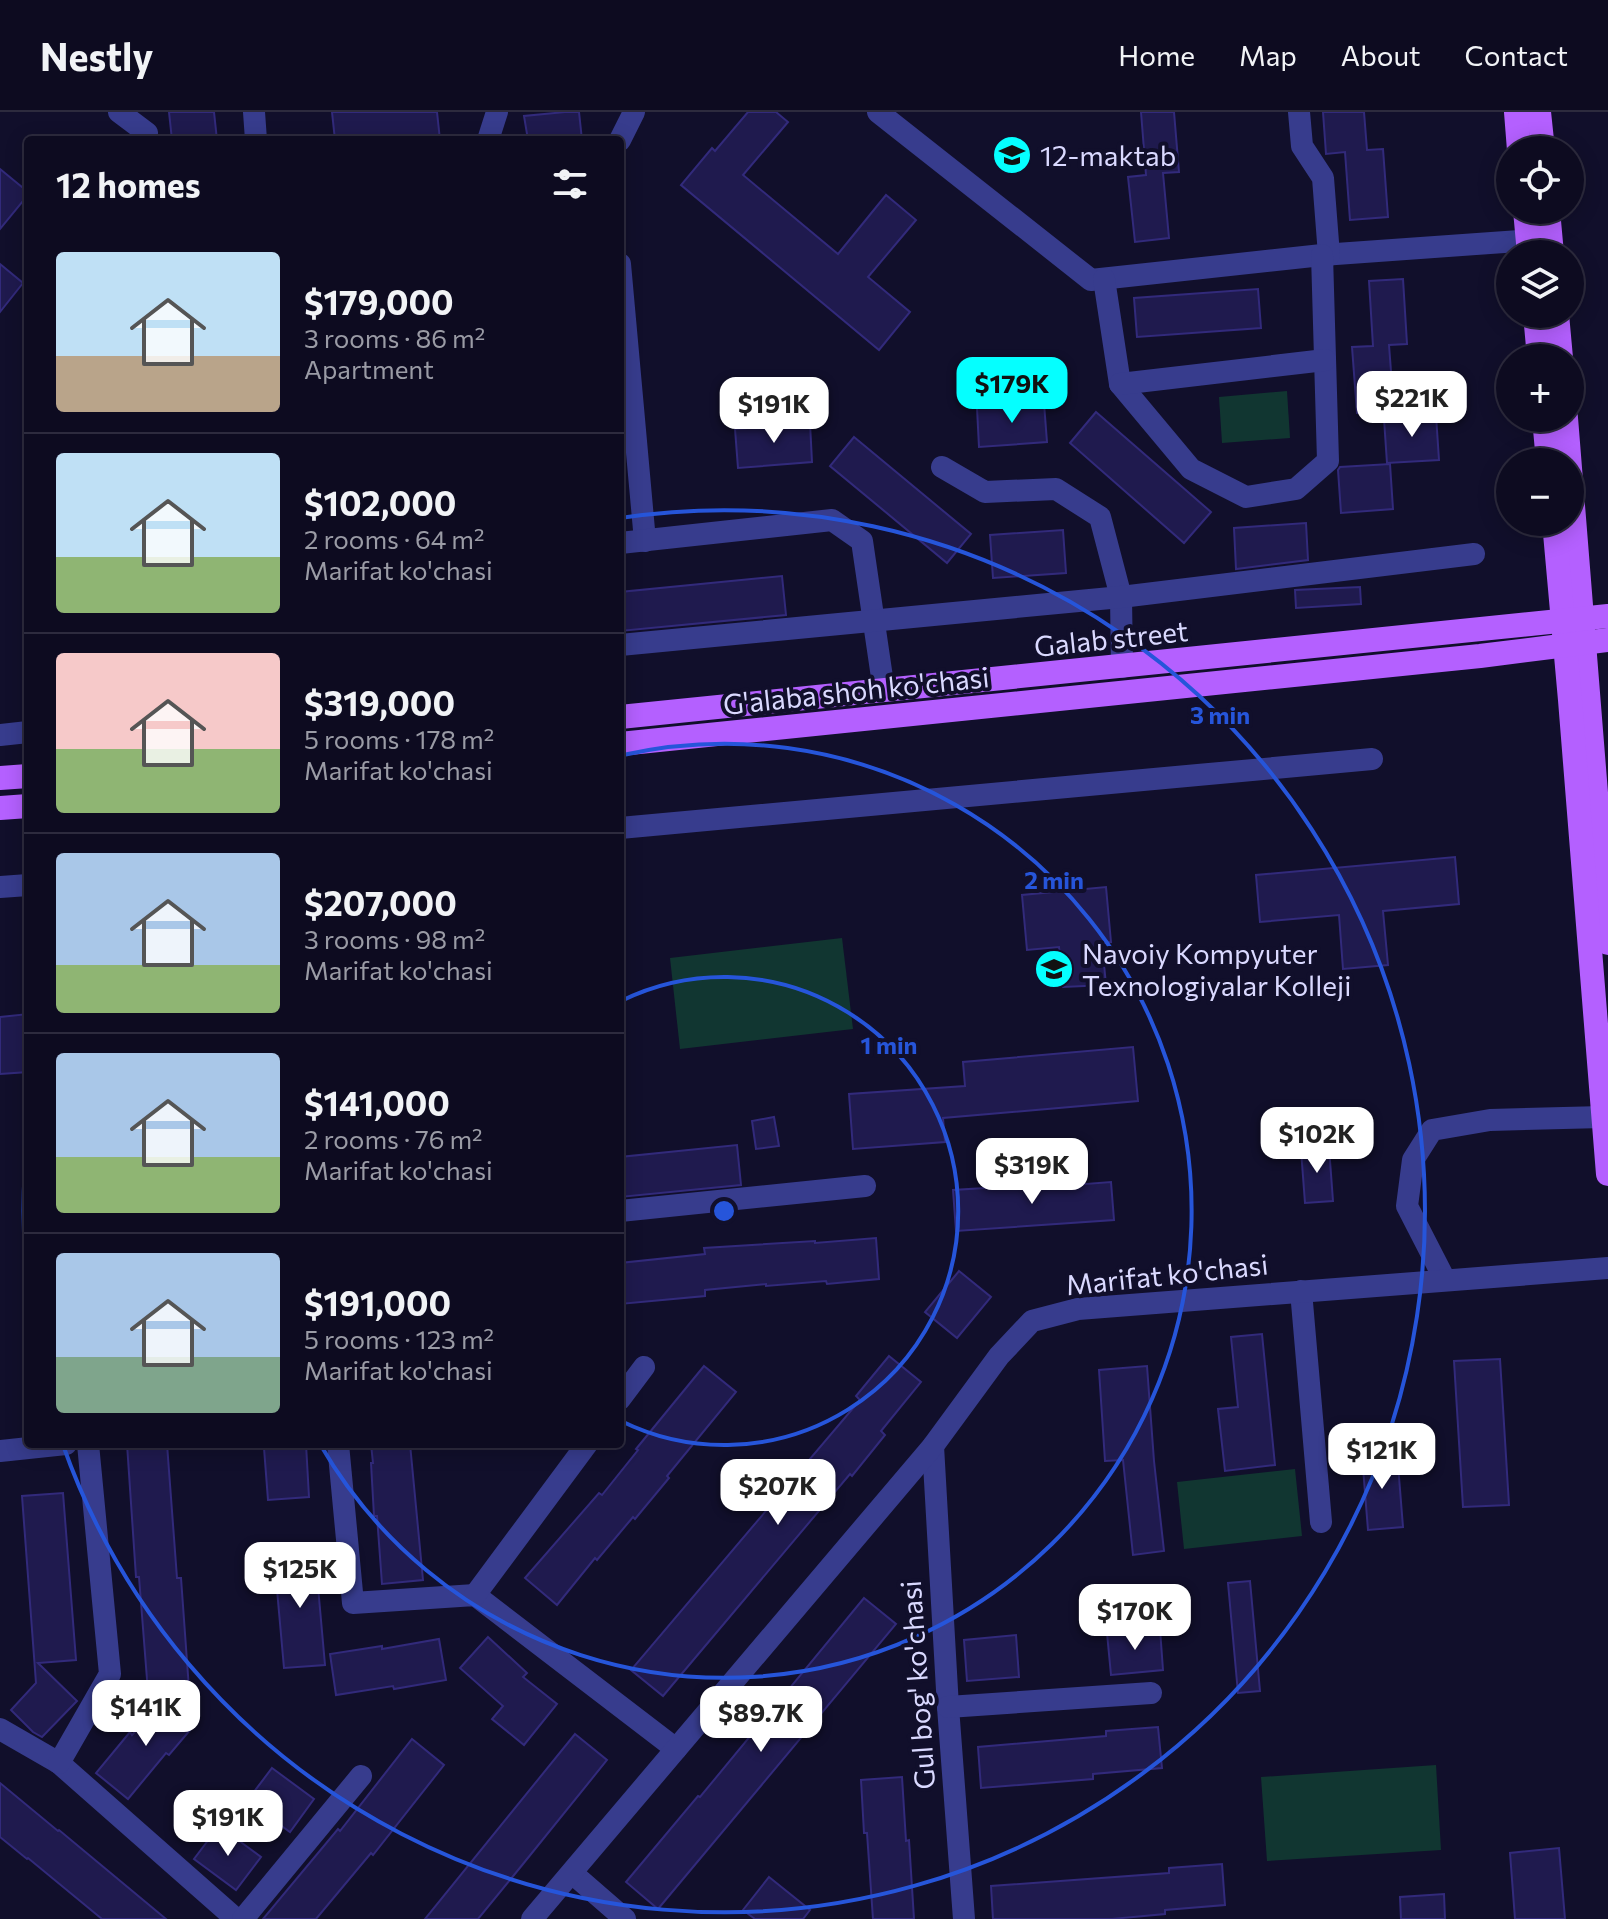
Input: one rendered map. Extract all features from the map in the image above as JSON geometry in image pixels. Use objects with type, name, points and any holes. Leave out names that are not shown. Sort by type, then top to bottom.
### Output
[{"type":"main road","points":[[1516,112],[1518,136]]},
{"type":"main road","points":[[1539,112],[1542,136]]},
{"type":"main road","points":[[1567,432],[1581,633],[1608,1174]]},
{"type":"main road","points":[[1557,536],[1581,633],[1608,943]]},
{"type":"main road","name":"Galab street","points":[[624,717],[1122,667],[1581,633],[1608,616]]},
{"type":"main road","name":"G'alaba shoh ko'chasi","points":[[624,744],[1480,656],[1581,633]]},
{"type":"main road","points":[[0,778],[24,776]]},
{"type":"main road","points":[[0,808],[24,806]]},
{"type":"street","points":[[119,112],[146,128]]},
{"type":"street","points":[[254,112],[256,136]]},
{"type":"street","points":[[489,136],[497,112]]},
{"type":"street","points":[[622,136],[634,112]]},
{"type":"street","points":[[878,112],[1091,280],[1326,255],[1496,249]]},
{"type":"street","points":[[1104,279],[1120,384],[1191,469],[1246,497],[1296,489],[1328,461],[1323,178],[1302,146],[1299,112]]},
{"type":"street","points":[[624,308],[645,541]]},
{"type":"street","points":[[1120,384],[1325,360]]},
{"type":"street","points":[[942,467],[985,492],[1056,489],[1100,517],[1121,597],[1122,667]]},
{"type":"street","points":[[624,543],[832,520],[862,541],[884,691]]},
{"type":"street","points":[[624,645],[1121,597],[1474,554]]},
{"type":"street","points":[[0,735],[24,732]]},
{"type":"street","points":[[624,828],[1372,759]]},
{"type":"street","points":[[0,887],[24,885]]},
{"type":"street","points":[[1445,1280],[1407,1206],[1413,1160],[1432,1130],[1490,1120],[1603,1117]]},
{"type":"street","points":[[624,1211],[865,1186]]},
{"type":"street","name":"Marifat ko'chasi","points":[[532,1919],[933,1446],[999,1356],[1032,1321],[1078,1309],[1608,1268]]},
{"type":"street","points":[[1301,1291],[1321,1522]]},
{"type":"street","points":[[624,1394],[644,1367]]},
{"type":"street","name":"Gul bog' ko'chasi","points":[[933,1446],[964,1919]]},
{"type":"street","points":[[0,1451],[28,1448]]},
{"type":"street","points":[[59,1763],[110,1674],[88,1448]]},
{"type":"street","points":[[338,1448],[353,1603],[475,1595],[676,1749]]},
{"type":"street","points":[[475,1595],[584,1448]]},
{"type":"street","points":[[948,1707],[1151,1693]]},
{"type":"street","points":[[0,1729],[59,1763],[236,1919]]},
{"type":"street","points":[[243,1919],[361,1776]]},
{"type":"street","points":[[572,1873],[625,1919]]},
{"type":"green space","points":[[1287,391],[1290,438],[1222,443],[1219,397]]},
{"type":"green space","points":[[842,938],[853,1029],[680,1049],[670,958]]},
{"type":"green space","points":[[1295,1469],[1302,1536],[1184,1549],[1177,1482]]},
{"type":"green space","points":[[1436,1765],[1441,1850],[1267,1861],[1261,1777]]},
{"type":"building","points":[[169,112],[214,112],[217,136],[172,136]]},
{"type":"building","points":[[332,112],[437,112],[440,136],[335,136]]},
{"type":"building","points":[[579,112],[582,136],[527,136],[524,116]]},
{"type":"building","points":[[748,112],[776,112],[788,122],[743,175],[838,254],[886,195],[916,220],[868,277],[910,312],[879,350],[681,185]]},
{"type":"building","points":[[1141,112],[1174,112],[1179,172],[1163,173],[1169,238],[1135,242],[1128,177],[1146,175]]},
{"type":"building","points":[[1323,112],[1364,112],[1367,150],[1383,149],[1388,217],[1350,220],[1345,152],[1326,154]]},
{"type":"building","points":[[0,169],[24,189],[24,200],[0,229]]},
{"type":"building","points":[[0,264],[23,283],[0,312]]},
{"type":"building","points":[[1403,279],[1407,344],[1389,345],[1394,411],[1357,413],[1352,347],[1373,346],[1369,281]]},
{"type":"building","points":[[1258,289],[1261,328],[1137,337],[1134,298]]},
{"type":"building","points":[[1044,403],[1047,442],[979,447],[977,408]]},
{"type":"building","points":[[1096,412],[1211,512],[1184,543],[1070,443]]},
{"type":"building","points":[[1436,415],[1439,460],[1387,463],[1384,419]]},
{"type":"building","points":[[810,423],[812,462],[738,468],[735,429]]},
{"type":"building","points":[[854,437],[971,534],[947,563],[830,466]]},
{"type":"building","points":[[1390,464],[1393,509],[1341,513],[1340,467]]},
{"type":"building","points":[[1306,523],[1308,560],[1236,569],[1234,528]]},
{"type":"building","points":[[1063,530],[1066,573],[993,578],[990,535]]},
{"type":"building","points":[[782,576],[786,615],[624,631],[624,592]]},
{"type":"building","points":[[1360,587],[1361,604],[1296,608],[1295,590]]},
{"type":"building","points":[[1455,857],[1459,904],[1383,911],[1388,965],[1343,969],[1339,915],[1260,922],[1256,875]]},
{"type":"building","points":[[1106,887],[1111,942],[1102,943],[1106,985],[1063,987],[1059,947],[1027,950],[1022,895]]},
{"type":"building","points":[[24,1014],[24,1072],[0,1074],[0,1017]]},
{"type":"building","points":[[1133,1047],[1138,1101],[943,1118],[945,1142],[853,1149],[849,1094],[965,1086],[963,1062]]},
{"type":"building","points":[[774,1117],[779,1146],[756,1149],[752,1121]]},
{"type":"building","points":[[737,1145],[741,1185],[624,1197],[624,1157]]},
{"type":"building","points":[[1329,1147],[1333,1201],[1305,1203],[1301,1150]]},
{"type":"building","points":[[1111,1182],[1114,1220],[956,1231],[953,1190]]},
{"type":"building","points":[[876,1238],[879,1279],[827,1284],[826,1281],[766,1284],[705,1290],[705,1296],[624,1304],[624,1263],[705,1254],[704,1248]]},
{"type":"building","points":[[959,1271],[991,1297],[957,1338],[925,1312]]},
{"type":"building","points":[[1262,1334],[1275,1465],[1225,1471],[1218,1409],[1238,1407],[1231,1337]]},
{"type":"building","points":[[889,1356],[921,1382],[881,1431],[885,1435],[852,1476],[850,1474],[663,1696],[631,1670],[860,1400],[856,1396]]},
{"type":"building","points":[[1500,1359],[1509,1505],[1463,1507],[1454,1361]]},
{"type":"building","points":[[704,1366],[736,1392],[635,1519],[633,1517],[597,1560],[595,1558],[557,1605],[525,1578],[599,1493],[602,1495]]},
{"type":"building","points":[[1147,1366],[1164,1551],[1133,1555],[1123,1460],[1105,1461],[1099,1370]]},
{"type":"building","points":[[127,1448],[167,1448],[189,1689],[148,1692],[139,1577],[136,1577]]},
{"type":"building","points":[[264,1448],[306,1448],[309,1497],[268,1500]]},
{"type":"building","points":[[371,1448],[410,1448],[423,1580],[382,1584],[377,1516],[374,1516]]},
{"type":"building","points":[[1397,1452],[1403,1527],[1368,1530],[1362,1455]]},
{"type":"building","points":[[63,1493],[76,1660],[38,1663],[77,1701],[42,1737],[11,1710],[36,1683],[22,1496]]},
{"type":"building","points":[[315,1553],[325,1665],[284,1668],[274,1556]]},
{"type":"building","points":[[1250,1581],[1260,1691],[1238,1693],[1228,1583]]},
{"type":"building","points":[[864,1598],[896,1624],[658,1909],[626,1882]]},
{"type":"building","points":[[1160,1629],[1163,1670],[1111,1675],[1107,1633]]},
{"type":"building","points":[[1016,1635],[1019,1677],[967,1681],[964,1640]]},
{"type":"building","points":[[488,1637],[527,1673],[523,1677],[557,1704],[524,1745],[492,1719],[503,1706],[460,1668]]},
{"type":"building","points":[[439,1639],[446,1680],[336,1695],[330,1654]]},
{"type":"building","points":[[165,1697],[196,1723],[128,1799],[96,1773]]},
{"type":"building","points":[[1158,1727],[1162,1768],[1093,1774],[1093,1779],[981,1788],[978,1747],[1106,1736],[1106,1731]]},
{"type":"building","points":[[575,1734],[607,1760],[523,1864],[478,1919],[425,1919]]},
{"type":"building","points":[[412,1739],[444,1765],[373,1855],[371,1853],[316,1919],[263,1919],[338,1829],[340,1831]]},
{"type":"building","points":[[272,1768],[314,1799],[290,1832],[247,1801]]},
{"type":"building","points":[[902,1777],[914,1919],[873,1919],[861,1780]]},
{"type":"building","points":[[0,1783],[166,1919],[102,1919],[0,1837]]},
{"type":"building","points":[[219,1826],[261,1857],[236,1890],[194,1859]]},
{"type":"building","points":[[1559,1848],[1565,1919],[1515,1919],[1510,1853]]},
{"type":"building","points":[[1222,1864],[1225,1905],[1165,1910],[1165,1914],[1112,1919],[993,1919],[991,1886],[1169,1873],[1169,1868]]},
{"type":"building","points":[[769,1877],[810,1910],[803,1919],[755,1919],[743,1910]]},
{"type":"building","points":[[1444,1894],[1445,1919],[1401,1919],[1400,1897]]},
{"type":"place","name":"12-maktab","points":[[1012,155]]},
{"type":"place","name":"Navoiy Kompyuter Texnologiyalar Kolleji","points":[[1054,969]]}]
